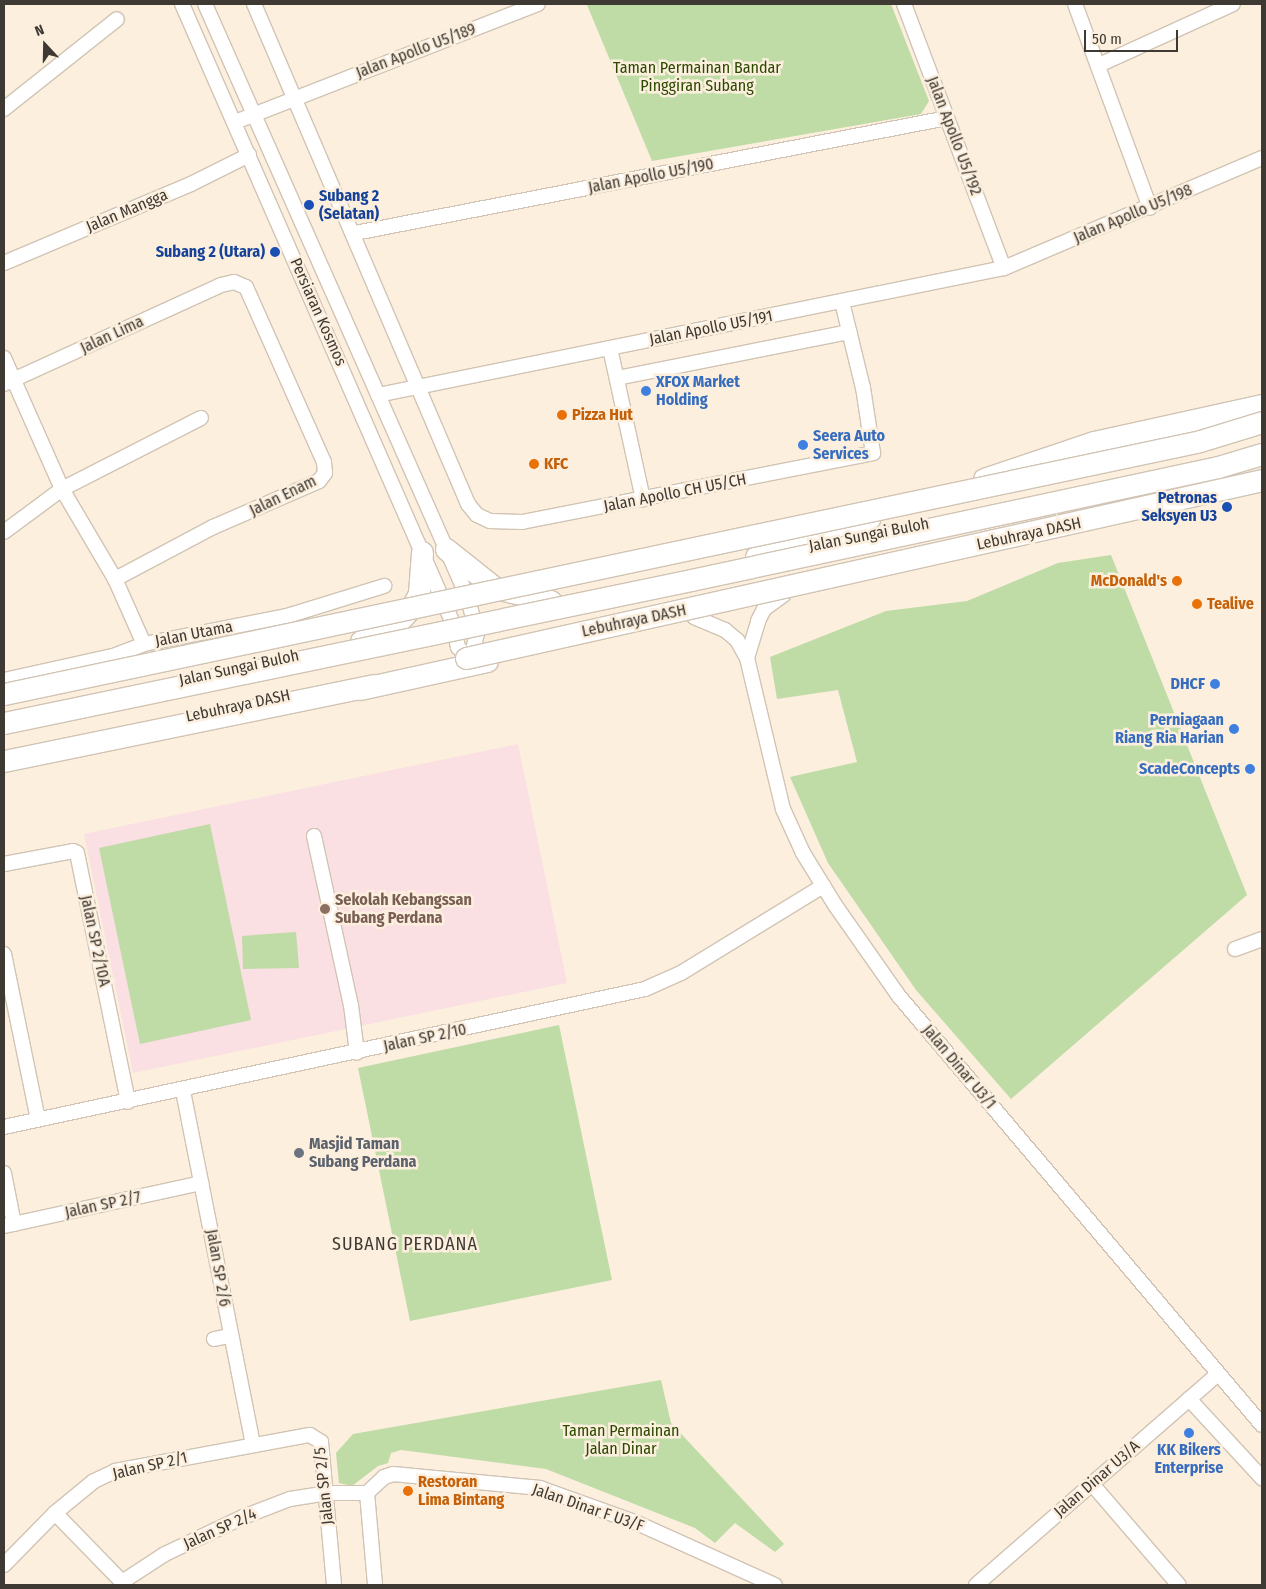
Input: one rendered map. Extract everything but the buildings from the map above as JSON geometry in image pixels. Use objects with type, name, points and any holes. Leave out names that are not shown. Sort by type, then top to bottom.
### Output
[{"type":"highway","points":[[756,557],[1094,442],[1262,405]]},
{"type":"highway","points":[[4,694],[1190,443],[1262,422]]},
{"type":"highway","name":"Jalan Sungai Buloh","points":[[4,716],[452,621],[551,602],[756,557],[980,512],[1262,448]]},
{"type":"highway","name":"Lebuhraya DASH","points":[[4,723],[691,580],[1218,467],[1262,454]]},
{"type":"highway","points":[[4,761],[99,740],[360,689],[694,617],[783,595],[1099,525],[1262,481]]},
{"type":"highway","name":"Lebuhraya DASH","points":[[4,754],[486,654],[1262,481]]},
{"type":"highway","points":[[446,549],[495,588],[551,602]]},
{"type":"highway","points":[[361,641],[399,621],[412,607],[419,593],[422,552]]},
{"type":"highway","points":[[360,689],[470,661],[674,616],[723,610]]},
{"type":"highway","points":[[4,769],[99,740]]},
{"type":"street","name":"Persiaran Kosmos","points":[[182,4],[452,621],[458,647],[470,661]]},
{"type":"street","name":"Persiaran Kosmos","points":[[205,4],[446,549],[474,617]]},
{"type":"street","points":[[254,4],[355,233],[418,384]]},
{"type":"street","name":"Jalan Apollo U5/189","points":[[235,122],[538,4]]},
{"type":"street","name":"Jalan Apollo U5/192","points":[[904,4],[1004,268]]},
{"type":"street","points":[[1075,4],[1150,208]]},
{"type":"street","points":[[1099,65],[1233,4]]},
{"type":"street","points":[[4,110],[116,19]]},
{"type":"street","name":"Jalan Apollo U5/190","points":[[355,233],[947,118]]},
{"type":"street","name":"Jalan Mangga","points":[[4,263],[191,184],[249,155]]},
{"type":"street","name":"Jalan Apollo U5/198","points":[[1004,268],[1150,208],[1262,158]]},
{"type":"street","name":"Jalan Apollo U5/191","points":[[378,395],[418,384],[610,348],[1004,268]]},
{"type":"street","name":"Jalan Enam","points":[[115,579],[213,528],[318,481],[325,473],[324,462],[246,287],[234,282],[221,285]]},
{"type":"street","name":"Jalan Lima","points":[[8,382],[221,285]]},
{"type":"street","points":[[617,378],[850,332],[842,302]]},
{"type":"street","name":"Jalan Apollo CH U5/CH","points":[[418,384],[468,504],[477,515],[490,521],[522,522],[873,453],[863,388],[850,332]]},
{"type":"street","points":[[610,348],[644,499]]},
{"type":"street","points":[[4,358],[8,382],[62,490],[115,579],[144,644]]},
{"type":"street","points":[[4,532],[62,490],[201,418]]},
{"type":"street","name":"Jalan Utama","points":[[4,680],[113,656],[144,644],[287,616],[384,586]]},
{"type":"street","points":[[748,658],[758,621],[764,609],[783,595]]},
{"type":"street","points":[[470,661],[477,634],[474,617]]},
{"type":"street","points":[[694,617],[725,630],[737,640],[748,658]]},
{"type":"street","name":"Jalan Dinar U3/1","points":[[748,658],[783,809],[823,886],[898,995],[1262,1425]]},
{"type":"street","points":[[314,836],[351,1005],[358,1053]]},
{"type":"street","name":"Jalan SP 2/10A","points":[[4,864],[73,851],[76,854],[128,1102]]},
{"type":"street","name":"Jalan SP 2/10","points":[[4,1128],[183,1091],[645,989],[682,973],[823,886]]},
{"type":"street","points":[[1235,949],[1262,939]]},
{"type":"street","points":[[4,954],[38,1120]]},
{"type":"street","name":"Jalan SP 2/6","points":[[183,1091],[253,1445]]},
{"type":"street","points":[[4,1173],[9,1225]]},
{"type":"street","name":"Jalan SP 2/7","points":[[9,1225],[201,1183]]},
{"type":"street","points":[[214,1339],[230,1336]]},
{"type":"street","name":"Jalan Dinar U3/A","points":[[976,1585],[1218,1374]]},
{"type":"street","points":[[1189,1398],[1262,1478]]},
{"type":"street","name":"Jalan SP 2/5","points":[[268,1442],[316,1436],[321,1442],[334,1585]]},
{"type":"street","name":"Jalan SP 2/1","points":[[4,1565],[54,1513],[94,1481],[115,1471],[268,1442]]},
{"type":"street","name":"Jalan Dinar F U3/F","points":[[367,1493],[384,1476],[393,1474],[540,1488],[637,1523],[775,1585]]},
{"type":"street","points":[[1092,1484],[1179,1585]]},
{"type":"street","name":"Jalan SP 2/4","points":[[123,1584],[147,1564],[243,1517],[290,1499],[326,1493],[367,1493]]},
{"type":"street","points":[[367,1493],[375,1585]]},
{"type":"street","points":[[54,1513],[123,1584]]},
{"type":"shaded area","name":"Sekolah Kebangssan Subang Perdana","points":[[518,744],[567,983],[133,1073],[84,834]]},
{"type":"green space","name":"Taman Permainan Bandar Pinggiran Subang","points":[[891,4],[929,101],[921,114],[652,161],[587,5]]},
{"type":"green space","points":[[1111,555],[1247,895],[1011,1099],[916,990],[828,863],[790,777],[857,762],[838,690],[777,699],[770,657],[886,611],[967,601],[1058,563]]},
{"type":"green space","points":[[210,824],[251,1020],[140,1044],[99,848]]},
{"type":"green space","points":[[296,932],[299,968],[243,969],[242,936]]},
{"type":"green space","points":[[559,1025],[612,1280],[410,1321],[358,1068]]},
{"type":"green space","name":"Taman Permainan Jalan Dinar","points":[[661,1380],[671,1423],[784,1544],[775,1552],[735,1523],[715,1543],[695,1528],[546,1469],[401,1450],[391,1453],[388,1463],[378,1466],[352,1486],[339,1483],[336,1453],[353,1434]]},
{"type":"place","name":"Subang 2 (Selatan)","points":[[309,205]]},
{"type":"place","name":"Subang 2 (Utara)","points":[[275,252]]},
{"type":"place","name":"XFOX Market Holding","points":[[646,391]]},
{"type":"place","name":"Pizza Hut","points":[[562,415]]},
{"type":"place","name":"Seera Auto Services","points":[[803,445]]},
{"type":"place","name":"KFC","points":[[534,464]]},
{"type":"place","name":"Petronas Seksyen U3","points":[[1227,507]]},
{"type":"place","name":"McDonald's","points":[[1177,581]]},
{"type":"place","name":"Tealive","points":[[1197,604]]},
{"type":"place","name":"DHCF","points":[[1215,684]]},
{"type":"place","name":"Perniagaan Riang Ria Harian","points":[[1234,729]]},
{"type":"place","name":"ScadeConcepts","points":[[1250,769]]},
{"type":"place","name":"Sekolah Kebangssan Subang Perdana","points":[[325,909]]},
{"type":"place","name":"Masjid Taman Subang Perdana","points":[[299,1153]]},
{"type":"place","name":"KK Bikers Enterprise","points":[[1189,1433]]},
{"type":"place","name":"Restoran Lima Bintang","points":[[408,1491]]},
{"type":"district","name":"SUBANG PERDANA","points":[[405,1244]]}]
